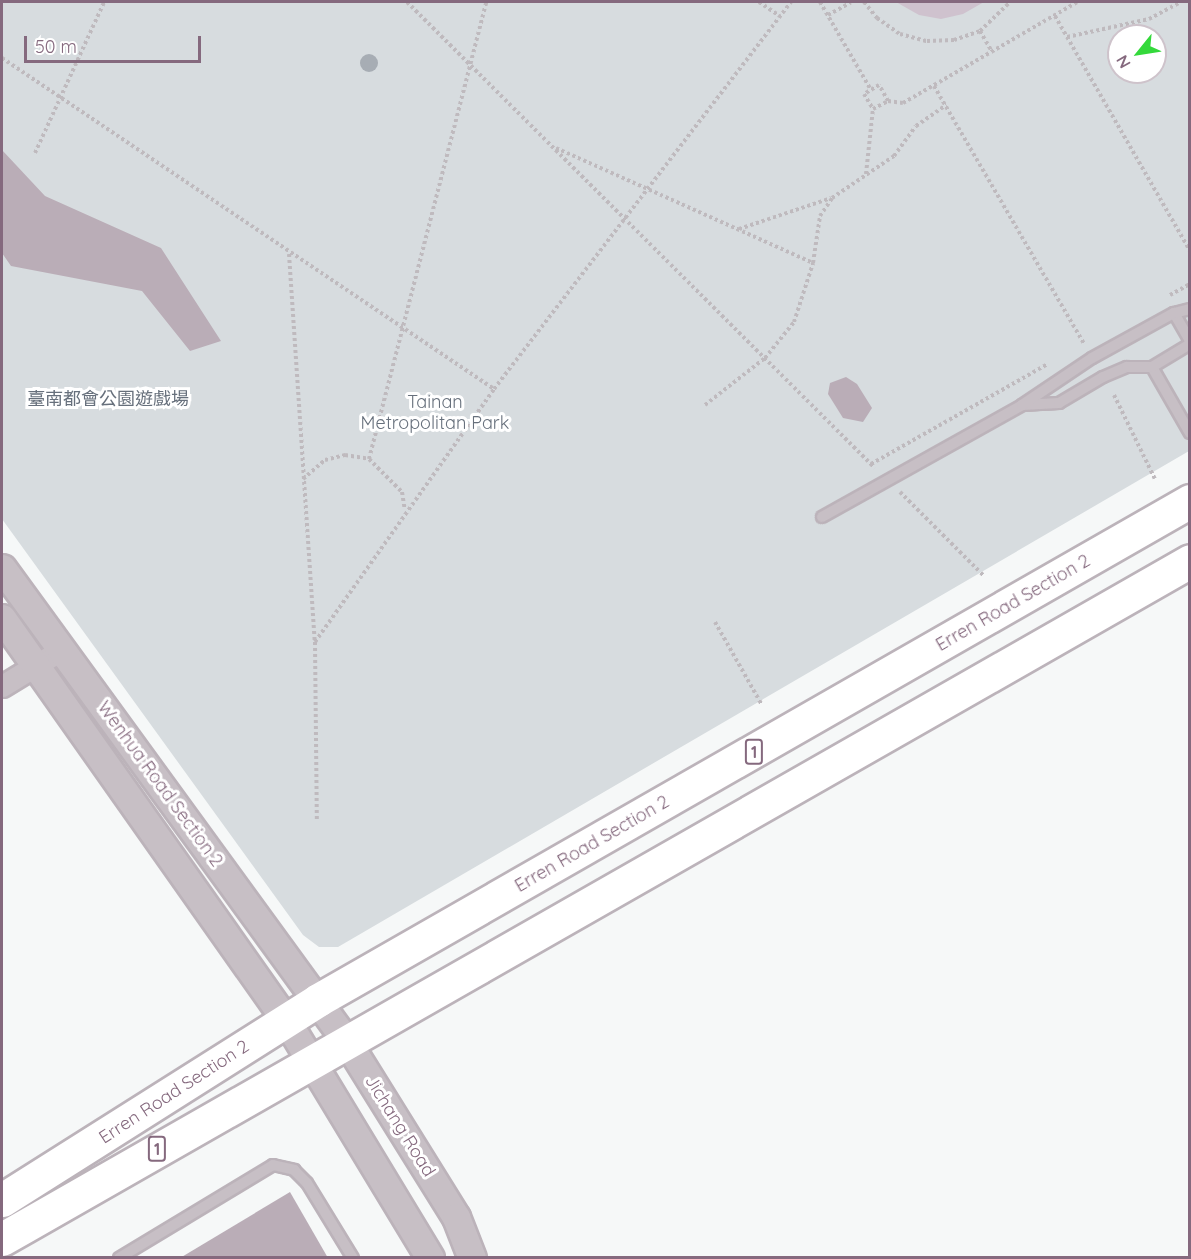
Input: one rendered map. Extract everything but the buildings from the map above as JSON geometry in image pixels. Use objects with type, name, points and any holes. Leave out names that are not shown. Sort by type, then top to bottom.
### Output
[{"type":"main road","name":"Erren Road Section 2","points":[[2,1200],[318,1000],[1190,501]]},
{"type":"main road","name":"Erren Road Section 2","points":[[2,1239],[1190,561]]},
{"type":"street","name":"Wenhua Road Section 2","points":[[2,568],[318,1000]]},
{"type":"street","name":"Wenhua Road Section 2","points":[[2,618],[286,1020]]},
{"type":"street","points":[[2,686],[37,667],[61,650]]},
{"type":"street","name":"Jichang Road","points":[[318,1000],[347,1042],[456,1217],[472,1257]]},
{"type":"street","points":[[286,1020],[313,1060],[430,1257]]},
{"type":"lane","points":[[822,518],[1022,405],[1092,358],[1174,313],[1190,309]]},
{"type":"lane","points":[[1022,405],[1059,403],[1127,367],[1152,366],[1190,343],[1174,313]]},
{"type":"lane","points":[[1152,366],[1190,433]]},
{"type":"lane","points":[[119,1257],[273,1165],[294,1170],[307,1183],[353,1257]]},
{"type":"path","points":[[35,153],[104,2]]},
{"type":"path","points":[[407,2],[984,576]]},
{"type":"path","points":[[369,459],[486,2]]},
{"type":"path","points":[[759,2],[780,16]]},
{"type":"path","points":[[315,642],[494,389],[791,2]]},
{"type":"path","points":[[820,2],[871,90]]},
{"type":"path","points":[[828,15],[851,2]]},
{"type":"path","points":[[864,2],[877,18],[900,34],[927,41],[954,40],[980,31],[1010,2]]},
{"type":"path","points":[[873,109],[888,101],[903,103],[1077,2]]},
{"type":"path","points":[[1067,37],[1149,19],[1181,2]]},
{"type":"path","points":[[1055,16],[1190,251]]},
{"type":"path","points":[[980,31],[992,52]]},
{"type":"path","points":[[2,58],[289,254],[494,389]]},
{"type":"path","points":[[866,175],[873,109],[864,94],[879,85],[888,101]]},
{"type":"path","points":[[934,86],[1084,344]]},
{"type":"path","points":[[739,229],[832,198],[894,156],[916,126],[945,105]]},
{"type":"path","points":[[552,146],[813,262]]},
{"type":"path","points":[[705,405],[765,358],[794,322],[813,262],[820,216],[832,198]]},
{"type":"path","points":[[289,254],[315,642],[317,821]]},
{"type":"path","points":[[1161,300],[1190,284]]},
{"type":"path","points":[[1074,350],[1094,339]]},
{"type":"path","points":[[871,464],[1054,361]]},
{"type":"path","points":[[1114,395],[1155,479]]},
{"type":"path","points":[[303,480],[325,460],[345,455],[369,459],[402,492],[406,511]]},
{"type":"path","points":[[715,622],[762,705]]},
{"type":"green space","name":"Tainan Metropolitan Park","points":[[2,2],[1189,2],[1189,451],[338,947],[319,947],[303,935],[2,519]]},
{"type":"shaded area","points":[[896,2],[984,2],[963,14],[941,19],[919,15]]},
{"type":"park label","name":"臺南都會公園遊戲場","points":[[108,399]]}]
